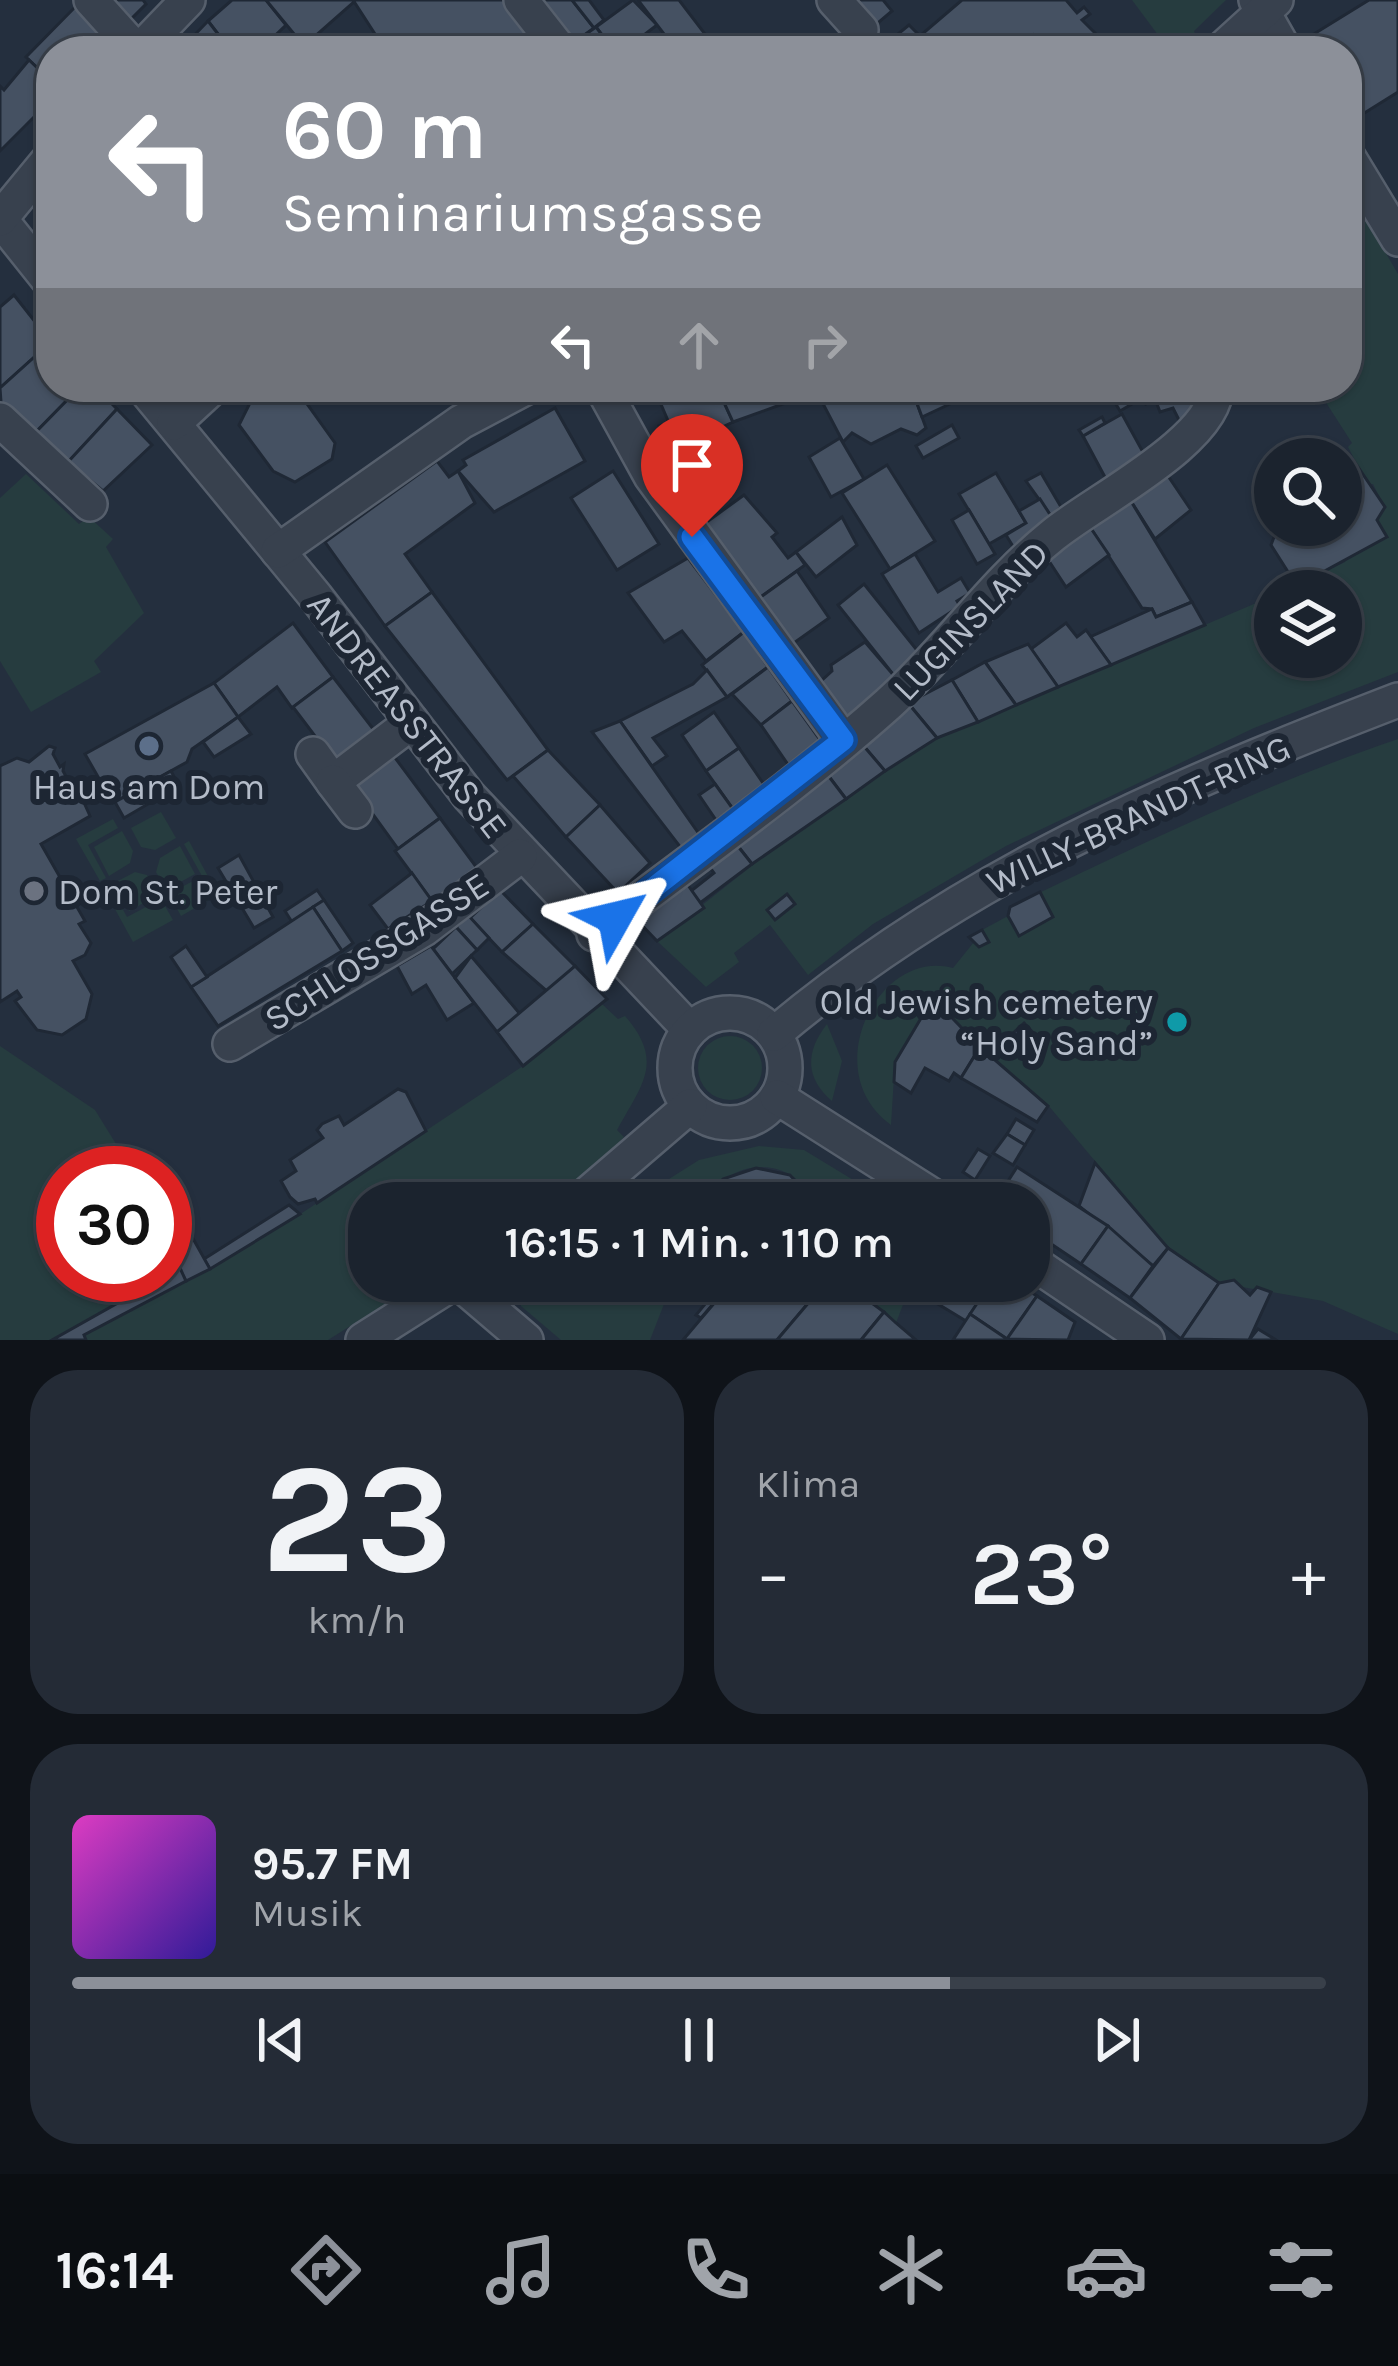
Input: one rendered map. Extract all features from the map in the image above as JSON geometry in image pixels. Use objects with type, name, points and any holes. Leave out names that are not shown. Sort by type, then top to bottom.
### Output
[{"type":"street","points":[[91,0],[124,36]]},
{"type":"street","points":[[153,36],[188,0]]},
{"type":"street","points":[[521,0],[549,36]]},
{"type":"street","points":[[834,0],[860,30],[859,36]]},
{"type":"street","points":[[1234,36],[1264,3],[1279,36]]},
{"type":"street","points":[[36,175],[0,219],[36,264]]},
{"type":"street","points":[[1362,179],[1398,239]]},
{"type":"street","name":"ANDREASSTRASSE","points":[[155,402],[520,856],[690,1030]]},
{"type":"street","points":[[174,423],[197,402]]},
{"type":"street","points":[[278,551],[461,422],[499,402]]},
{"type":"street","points":[[610,402],[662,493],[843,740]]},
{"type":"street","name":"LUGINSLAND","points":[[594,934],[843,740],[961,632],[1035,549],[1188,438],[1214,410],[1215,402]]},
{"type":"street","points":[[0,420],[90,504]]},
{"type":"street","name":"WILLY-BRANDT-RING","points":[[774,1034],[920,922],[1016,865],[1183,785],[1398,700]]},
{"type":"street","points":[[355,811],[323,768],[412,722]]},
{"type":"street","name":"SCHLOSSGASSE","points":[[230,1044],[424,929],[520,856]]},
{"type":"street","points":[[733,1012],[756,1018],[774,1034],[786,1065],[778,1097],[762,1114],[741,1122],[708,1119],[690,1106],[674,1074],[677,1050],[690,1030],[710,1016],[733,1012]]},
{"type":"street","points":[[778,1097],[911,1182]]},
{"type":"street","points":[[602,1182],[690,1106]]},
{"type":"street","points":[[1050,1276],[1124,1334]]},
{"type":"street","points":[[363,1340],[423,1302]]},
{"type":"street","points":[[481,1302],[526,1340]]},
{"type":"green space","points":[[1132,0],[1226,0],[1194,31],[1196,36],[1159,36]]},
{"type":"green space","points":[[1362,212],[1398,274],[1398,672],[1254,728],[1006,846],[873,924],[808,975],[770,925],[734,953],[739,962],[706,987],[657,941],[812,818],[909,751],[1254,604],[1254,678],[1362,678],[1362,570],[1328,570],[1362,546],[1362,538],[1384,506],[1373,484],[1368,485],[1362,474],[1362,438],[1349,438],[1326,402],[1362,402]]},
{"type":"green space","points":[[26,474],[79,524],[89,517],[113,539],[106,547],[144,613],[94,661],[101,672],[31,712],[0,661],[0,498]]},
{"type":"green space","name":"Old Jewish cemetery “Holy Sand”","points":[[1398,739],[1398,1334],[1323,1301],[1219,1283],[1168,1248],[1048,1105],[990,1057],[934,999],[895,1061],[891,1125],[869,1102],[859,1075],[858,1046],[866,1018],[881,994],[902,976],[926,967],[953,968],[974,942],[969,937],[1008,916],[1012,906],[1154,838]]},
{"type":"green space","points":[[161,812],[176,838],[155,850],[141,847],[131,828]]},
{"type":"green space","points":[[113,819],[118,828],[88,845],[106,878],[100,881],[76,839]]},
{"type":"green space","points":[[122,831],[133,851],[130,863],[109,876],[94,847]]},
{"type":"green space","points":[[189,841],[218,895],[181,916],[169,894],[202,876],[184,844]]},
{"type":"green space","points":[[180,846],[195,874],[166,890],[156,872],[160,858]]},
{"type":"green space","points":[[135,872],[147,875],[158,895],[129,911],[114,883]]},
{"type":"green space","points":[[110,886],[127,917],[161,899],[173,920],[133,942],[104,889]]},
{"type":"green space","points":[[602,1004],[618,1019],[625,1016],[637,1032],[647,1060],[641,1086],[617,1130],[624,1137],[588,1175],[577,1182],[349,1182],[523,1066]]},
{"type":"green space","points":[[827,1024],[842,1061],[832,1101],[817,1083],[811,1064]]},
{"type":"green space","points":[[730,1036],[753,1045],[762,1068],[753,1091],[730,1100],[707,1091],[698,1068],[707,1045]]},
{"type":"green space","points":[[0,1046],[95,1110],[117,1146],[36,1146],[36,1302],[119,1302],[52,1340],[0,1340]]},
{"type":"green space","points":[[759,1146],[804,1150],[857,1182],[798,1182],[789,1174],[764,1167],[740,1171],[720,1182],[664,1182],[699,1160]]},
{"type":"green space","points":[[348,1182],[348,1302],[389,1302],[328,1340],[86,1340],[84,1335],[143,1302],[192,1302],[192,1275]]},
{"type":"green space","points":[[520,1302],[665,1302],[650,1340],[561,1340]]},
{"type":"green space","points":[[869,1302],[904,1302],[896,1323]]},
{"type":"building","points":[[103,0],[143,0],[146,4],[126,24]]},
{"type":"building","points":[[232,0],[266,0],[286,25],[275,36],[220,36],[208,21]]},
{"type":"building","points":[[266,0],[353,0],[315,36],[296,36]]},
{"type":"building","points":[[353,0],[510,0],[535,36],[376,36]]},
{"type":"building","points":[[534,0],[572,0],[594,28],[583,36],[557,36]]},
{"type":"building","points":[[572,0],[589,0],[604,20],[594,28]]},
{"type":"building","points":[[633,0],[657,25],[643,36],[603,36],[596,27]]},
{"type":"building","points":[[638,0],[679,0],[707,36],[666,36]]},
{"type":"building","points":[[847,0],[883,0],[892,11],[872,28]]},
{"type":"building","points":[[962,0],[1066,0],[1077,13],[1084,7],[1090,14],[1082,20],[1098,36],[1033,35],[920,36]]},
{"type":"building","points":[[1369,0],[1398,0],[1398,92],[1362,114],[1362,36],[1311,36]]},
{"type":"building","points":[[80,2],[108,36],[47,36]]},
{"type":"building","points":[[208,21],[220,36],[194,36]]},
{"type":"building","points":[[909,25],[920,36],[895,36]]},
{"type":"building","points":[[36,47],[36,67],[26,57]]},
{"type":"building","points":[[29,60],[36,67],[36,115],[0,151],[0,86],[4,90]]},
{"type":"building","points":[[14,295],[36,323],[36,356],[0,388],[0,307]]},
{"type":"building","points":[[36,356],[36,402],[65,402],[34,434],[1,402],[0,388]]},
{"type":"building","points":[[65,402],[110,402],[117,409],[68,462],[34,434]]},
{"type":"building","points":[[250,402],[306,402],[335,443],[332,459],[295,482],[273,471],[239,425]]},
{"type":"building","points":[[660,402],[724,402],[733,422],[716,430],[731,471],[696,492],[672,432],[663,436],[659,426],[669,423]]},
{"type":"building","points":[[724,402],[788,402],[733,422]]},
{"type":"building","points":[[822,402],[916,402],[926,428],[917,435],[901,429],[871,444],[852,433],[843,442]]},
{"type":"building","points":[[916,402],[954,402],[922,417]]},
{"type":"building","points":[[1115,402],[1135,402],[1120,411]]},
{"type":"building","points":[[1156,402],[1196,402],[1181,424],[1173,408],[1160,412]]},
{"type":"building","points":[[555,408],[585,461],[494,512],[458,471],[466,465],[463,460]]},
{"type":"building","points":[[117,409],[152,445],[103,491],[68,462]]},
{"type":"building","points":[[1122,414],[1144,454],[1106,479],[1083,436]]},
{"type":"building","points":[[1102,417],[1105,423],[1083,436],[1079,430]]},
{"type":"building","points":[[952,425],[959,438],[923,458],[916,446]]},
{"type":"building","points":[[840,438],[864,479],[831,497],[809,457]]},
{"type":"building","points":[[437,461],[449,477],[458,471],[475,503],[405,554],[432,592],[385,626],[325,542]]},
{"type":"building","points":[[887,465],[935,541],[890,569],[842,493]]},
{"type":"building","points":[[613,471],[659,544],[617,570],[571,498]]},
{"type":"building","points":[[996,473],[1026,523],[989,544],[959,494]]},
{"type":"building","points":[[1041,473],[1061,507],[1051,516],[1026,481]]},
{"type":"building","points":[[1166,473],[1191,510],[1155,539],[1129,498]]},
{"type":"building","points":[[1362,473],[1385,507],[1377,520],[1387,537],[1326,570],[1287,570],[1272,546],[1362,546]]},
{"type":"building","points":[[744,495],[777,533],[772,537],[788,558],[796,552],[805,565],[758,599],[704,524]]},
{"type":"building","points":[[1129,498],[1192,602],[1156,617],[1152,609],[1142,608],[1090,527]]},
{"type":"building","points":[[1040,499],[1051,516],[1014,548],[1006,535],[1026,523],[1019,511]]},
{"type":"building","points":[[969,510],[995,554],[977,564],[952,520]]},
{"type":"building","points":[[842,517],[857,545],[816,577],[796,552]]},
{"type":"building","points":[[1090,527],[1109,555],[1066,587],[1047,558]]},
{"type":"building","points":[[915,554],[938,592],[961,578],[970,593],[957,601],[960,606],[919,633],[882,574]]},
{"type":"building","points":[[688,558],[744,632],[706,661],[682,631],[664,642],[628,593]]},
{"type":"building","points":[[797,571],[829,618],[791,645],[758,599]]},
{"type":"building","points":[[864,584],[920,654],[896,678],[838,605]]},
{"type":"building","points":[[432,592],[548,750],[507,780],[385,626]]},
{"type":"building","points":[[1192,602],[1205,625],[1111,665],[1090,637],[1152,609],[1156,617]]},
{"type":"building","points":[[293,623],[333,677],[292,708],[277,687],[238,717],[214,683]]},
{"type":"building","points":[[1066,623],[1077,637],[1086,630],[1111,665],[1058,687],[1031,649]]},
{"type":"building","points":[[744,632],[768,667],[727,697],[702,665]]},
{"type":"building","points":[[865,642],[896,678],[844,720],[819,683],[832,671],[831,665]]},
{"type":"building","points":[[1028,644],[1058,687],[1016,705],[985,662]]},
{"type":"building","points":[[985,662],[1016,705],[978,722],[952,680]]},
{"type":"building","points":[[768,667],[792,701],[761,725],[732,694]]},
{"type":"building","points":[[707,670],[727,697],[653,738],[667,756],[652,766],[620,721],[693,684]]},
{"type":"building","points":[[333,677],[384,743],[343,773],[293,707]]},
{"type":"building","points":[[952,680],[978,722],[937,738],[908,703]]},
{"type":"building","name":"Haus am Dom","points":[[214,683],[238,717],[192,749],[187,762],[113,803],[85,754]]},
{"type":"building","points":[[792,701],[820,740],[789,766],[761,725]]},
{"type":"building","points":[[908,703],[937,738],[885,771],[862,744]]},
{"type":"building","points":[[714,712],[739,748],[706,771],[682,735]]},
{"type":"building","points":[[238,717],[251,734],[214,757],[203,742]]},
{"type":"building","points":[[620,721],[699,834],[681,848],[592,732]]},
{"type":"building","points":[[384,743],[440,818],[398,849],[343,773]]},
{"type":"building","points":[[862,744],[885,771],[846,799],[827,774]]},
{"type":"building","name":"Dom St. Peter","points":[[49,746],[55,748],[53,754],[60,767],[64,764],[63,771],[73,789],[77,787],[90,816],[41,844],[85,921],[79,924],[91,943],[85,955],[73,961],[92,994],[86,1019],[62,1035],[37,1030],[15,1001],[21,997],[17,991],[0,1002],[0,766],[17,758],[29,762]]},
{"type":"building","points":[[739,748],[765,786],[733,809],[706,771]]},
{"type":"building","points":[[548,750],[600,805],[566,837],[513,776]]},
{"type":"building","points":[[171,771],[179,786],[124,818],[115,802]]},
{"type":"building","points":[[827,774],[846,799],[752,864],[737,845]]},
{"type":"building","points":[[715,784],[733,809],[716,820],[699,795]]},
{"type":"building","points":[[600,805],[650,863],[618,893],[566,837]]},
{"type":"building","points":[[440,818],[477,868],[432,901],[395,851]]},
{"type":"building","points":[[737,845],[752,864],[700,903],[691,891],[714,873],[708,865]]},
{"type":"building","points":[[239,855],[273,917],[254,928],[218,868]]},
{"type":"building","points":[[412,873],[432,901],[388,929],[370,905]]},
{"type":"building","points":[[685,881],[704,908],[657,941],[635,918]]},
{"type":"building","points":[[317,890],[324,900],[292,922],[285,911]]},
{"type":"building","points":[[500,890],[533,924],[502,952],[470,918]]},
{"type":"building","points":[[1040,892],[1053,917],[1019,936],[1008,916],[1010,907]]},
{"type":"building","points":[[787,894],[795,904],[775,920],[767,910]]},
{"type":"building","points":[[324,900],[353,943],[342,951],[313,907]]},
{"type":"building","points":[[313,907],[342,951],[218,1026],[191,987]]},
{"type":"building","points":[[468,915],[489,938],[477,950],[456,927]]},
{"type":"building","points":[[533,924],[575,966],[549,993],[502,952]]},
{"type":"building","points":[[456,927],[477,950],[452,974],[433,949]]},
{"type":"building","points":[[982,930],[989,942],[979,947],[969,937]]},
{"type":"building","points":[[186,946],[207,977],[191,987],[171,957]]},
{"type":"building","points":[[431,946],[474,1003],[447,1020],[426,985],[412,994],[397,966]]},
{"type":"building","points":[[471,956],[520,1014],[497,1032],[455,978]]},
{"type":"building","points":[[575,966],[607,999],[523,1066],[497,1032]]},
{"type":"building","points":[[933,998],[980,1047],[961,1078],[954,1073],[949,1081],[925,1068],[911,1093],[894,1082],[895,1062]]},
{"type":"building","points":[[1024,1023],[1037,1037],[1022,1050],[1010,1036]]},
{"type":"building","points":[[980,1047],[1048,1106],[1037,1122],[961,1078]]},
{"type":"building","points":[[398,1089],[406,1092],[426,1131],[317,1203],[315,1199],[298,1204],[281,1181],[296,1171],[290,1160],[323,1138],[317,1130],[322,1124],[339,1116],[344,1125]]},
{"type":"building","points":[[1016,1119],[1034,1130],[1025,1145],[1007,1134]]},
{"type":"building","points":[[1007,1134],[1025,1145],[1013,1165],[993,1153]]},
{"type":"building","points":[[978,1149],[990,1156],[975,1180],[963,1172]]},
{"type":"building","points":[[1095,1163],[1168,1248],[1153,1266],[1079,1206]]},
{"type":"building","points":[[1017,1167],[1040,1182],[1007,1182]]},
{"type":"building","points":[[756,1168],[790,1175],[796,1182],[720,1182]]},
{"type":"building","points":[[1050,1188],[1108,1226],[1081,1264],[1050,1243]]},
{"type":"building","points":[[289,1205],[300,1214],[210,1269],[204,1259]]},
{"type":"building","points":[[1108,1226],[1153,1266],[1130,1298],[1081,1264]]},
{"type":"building","points":[[192,1237],[210,1269],[192,1278]]},
{"type":"building","points":[[1168,1248],[1219,1283],[1181,1339],[1130,1298]]},
{"type":"building","points":[[1234,1280],[1250,1295],[1257,1287],[1271,1292],[1249,1340],[1181,1339],[1219,1283]]},
{"type":"building","points":[[120,1302],[146,1302],[84,1335],[86,1340],[52,1340]]},
{"type":"building","points":[[707,1302],[715,1302],[701,1318],[696,1315]]},
{"type":"building","points":[[715,1302],[809,1302],[777,1340],[683,1340]]},
{"type":"building","points":[[809,1302],[870,1302],[884,1312],[861,1340],[777,1340]]},
{"type":"building","points":[[939,1302],[978,1302],[966,1321]]},
{"type":"building","points":[[978,1302],[1033,1302],[1007,1339],[970,1314]]},
{"type":"building","points":[[1033,1302],[1046,1302],[1075,1322],[1068,1340],[1007,1339]]},
{"type":"building","points":[[884,1312],[896,1323],[916,1340],[861,1340]]},
{"type":"building","points":[[970,1314],[1007,1339],[1009,1340],[953,1340]]},
{"type":"building","points":[[1258,1329],[1276,1340],[1249,1340]]},
{"type":"place","name":"Haus am Dom","points":[[149,746]]},
{"type":"place","name":"Dom St. Peter","points":[[34,891]]},
{"type":"place","name":"Old Jewish cemetery “Holy Sand”","points":[[1177,1022]]},
{"type":"route","points":[[615,918],[843,740],[692,537]]}]
